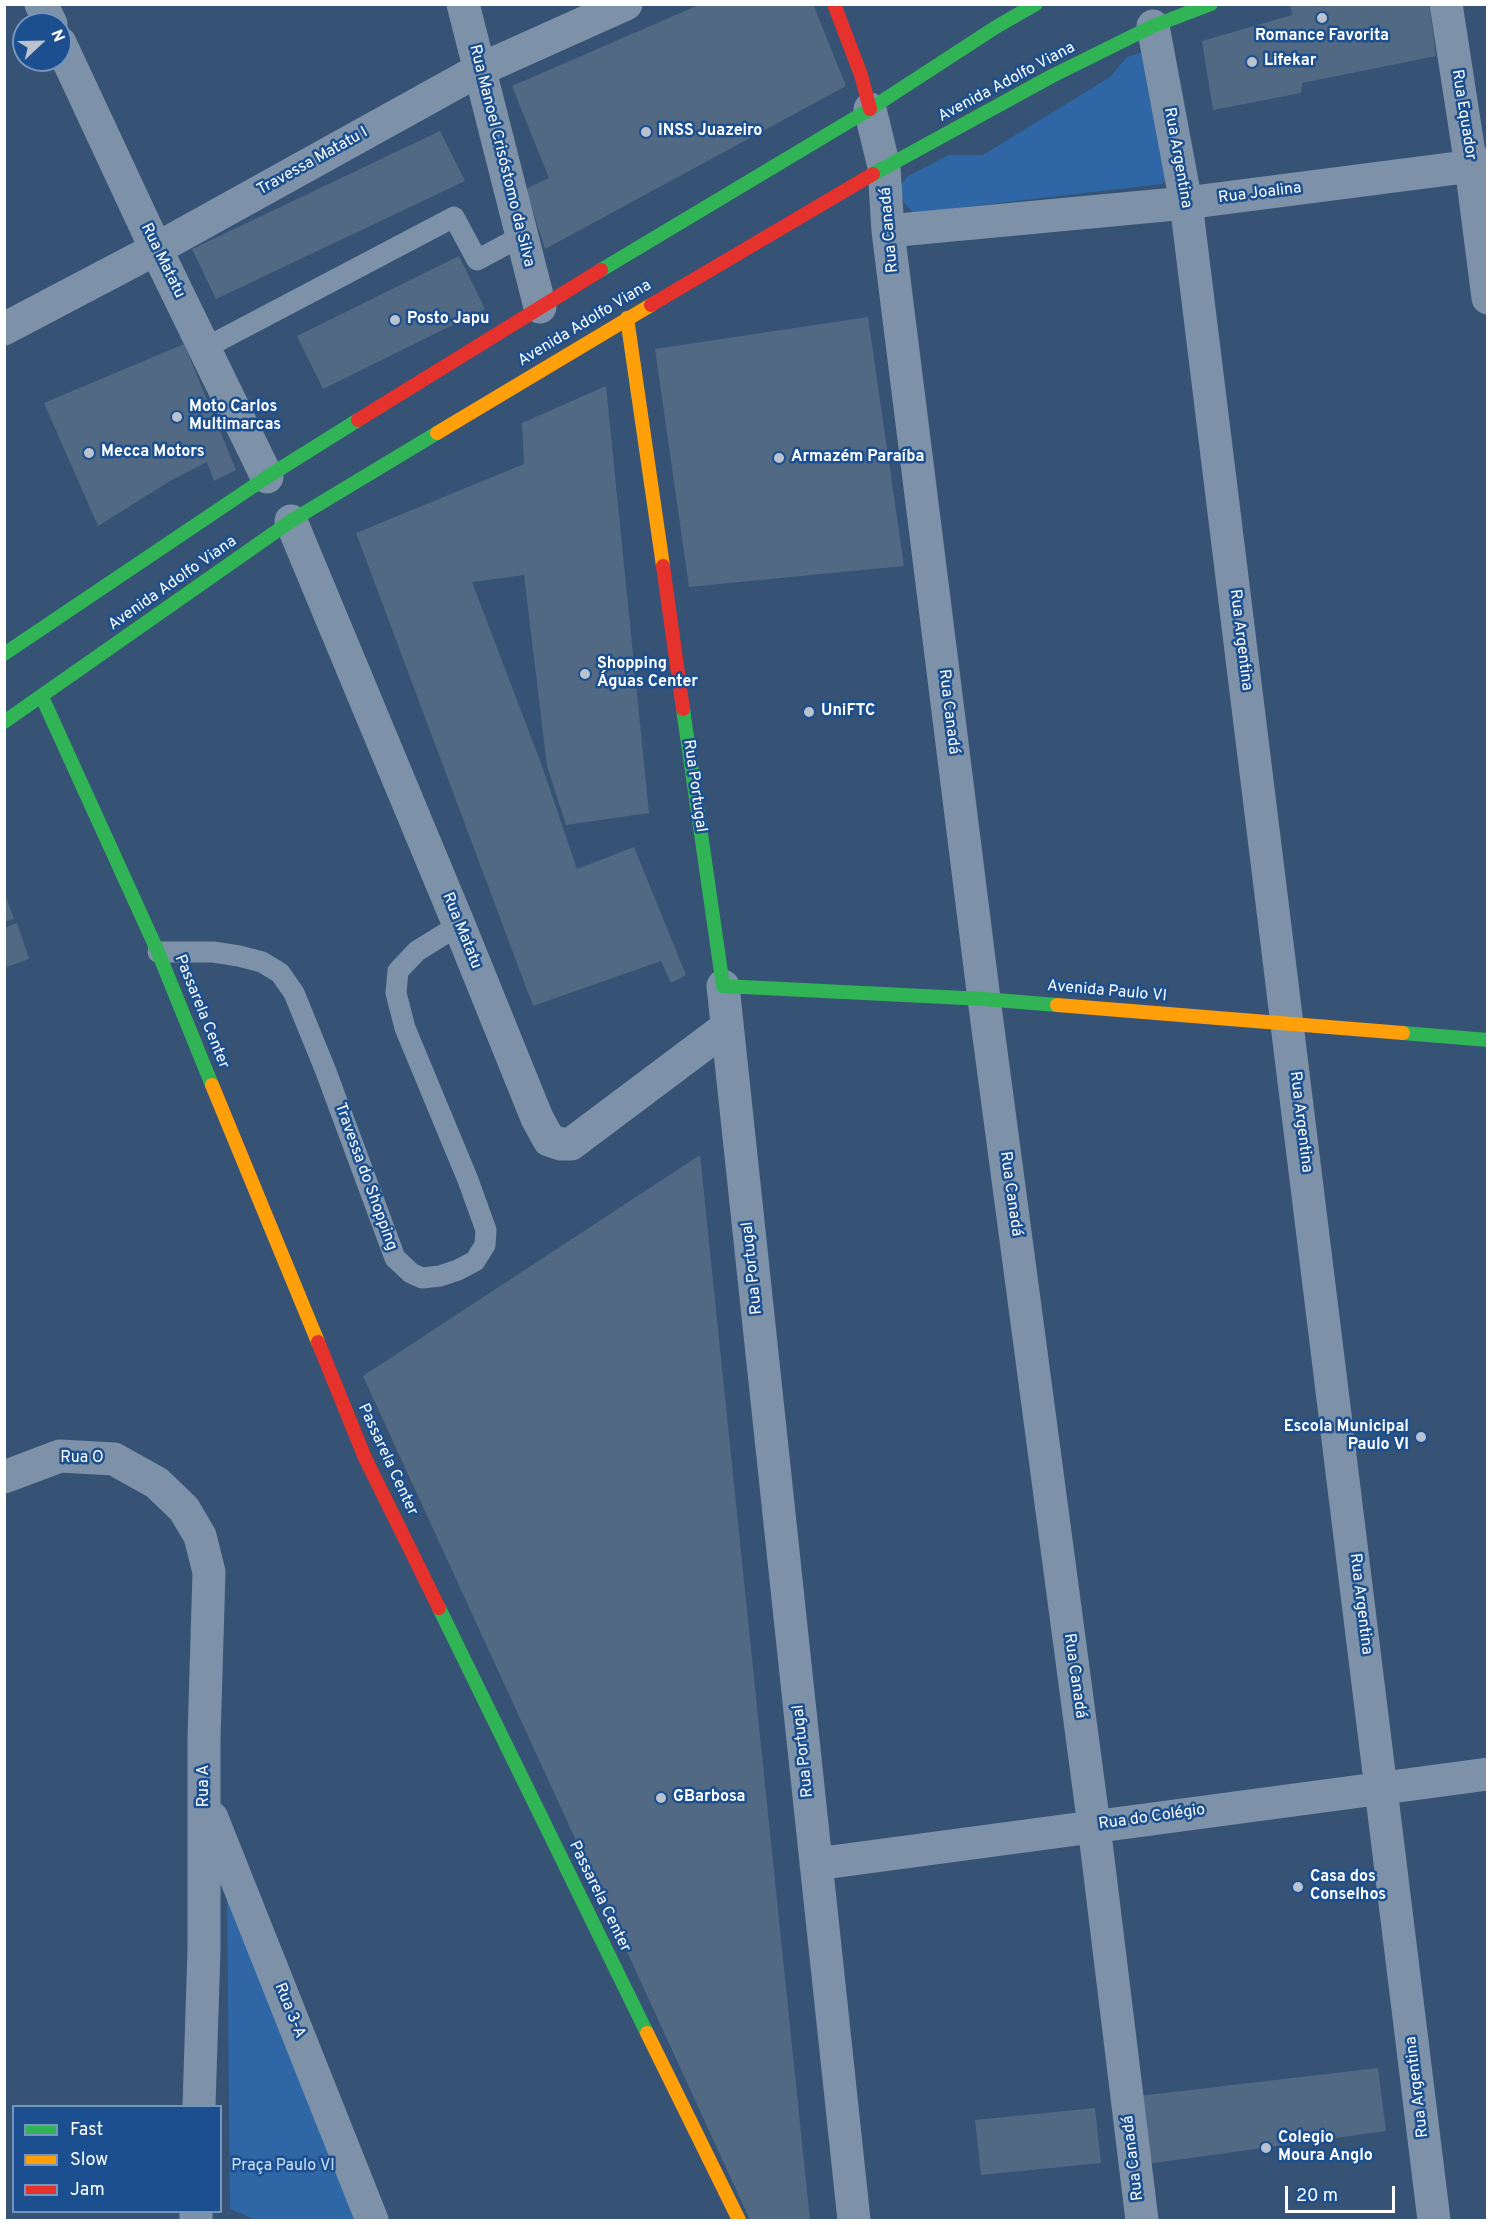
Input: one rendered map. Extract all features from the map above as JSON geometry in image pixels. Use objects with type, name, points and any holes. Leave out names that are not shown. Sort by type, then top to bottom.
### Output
[{"type":"street","name":"Rua Manoel Crisóstomo da Silva","points":[[463,4],[540,307]]},
{"type":"street","name":"Travessa Matatu I","points":[[4,329],[156,249],[479,70],[626,4]]},
{"type":"street","points":[[834,4],[861,75],[870,109]]},
{"type":"street","points":[[4,654],[267,477],[540,307],[870,109],[996,27],[1036,4]]},
{"type":"street","name":"Avenida Adolfo Viana","points":[[4,722],[291,521],[627,318],[884,168],[1052,76],[1153,26],[1211,4]]},
{"type":"street","name":"Rua Equador","points":[[1446,4],[1479,165],[1488,298]]},
{"type":"street","name":"Rua Argentina","points":[[1153,26],[1186,203],[1383,1787],[1434,2220]]},
{"type":"street","name":"Rua Matatu","points":[[72,69],[156,249],[267,477]]},
{"type":"street","name":"Rua Canadá","points":[[870,109],[884,168],[888,231],[984,999],[1094,1826],[1142,2220]]},
{"type":"street","name":"Rua Joalina","points":[[888,231],[1186,203],[1479,165]]},
{"type":"street","name":"Rua Portugal","points":[[627,318],[723,986],[854,2220]]},
{"type":"street","name":"Rua Matatu","points":[[291,521],[537,1118],[549,1140],[571,1144],[727,1028]]},
{"type":"street","name":"Passarela Center","points":[[42,697],[158,952],[365,1458],[740,2220]]},
{"type":"street","name":"Avenida Paulo VI","points":[[723,986],[984,999],[1488,1040]]},
{"type":"street","name":"Rua O","points":[[4,1477],[60,1456],[114,1459],[157,1483]]},
{"type":"street","name":"Rua A","points":[[157,1483],[184,1509],[200,1536],[209,1572],[204,1950],[199,2105]]},
{"type":"street","name":"Rua do Colégio","points":[[816,1863],[1488,1774]]},
{"type":"street","name":"Rua 3-A","points":[[205,1802],[372,2220]]},
{"type":"lane","points":[[205,348],[454,217],[477,260],[522,236]]},
{"type":"lane","name":"Travessa do Shopping","points":[[158,952],[213,952],[239,956],[262,962],[280,973],[294,993],[325,1069],[395,1258],[411,1273],[422,1278],[449,1273],[475,1261],[485,1245],[486,1230],[468,1180],[405,1028],[396,993],[399,971],[417,951],[459,925]]},
{"type":"green space","points":[[1150,50],[1170,177],[1162,184],[914,213],[904,203],[900,186],[908,176],[949,155],[983,155],[1110,77],[1127,57]]},
{"type":"green space","name":"Praça Paulo VI","points":[[227,1897],[363,2220],[256,2220],[230,2209]]},
{"type":"building","name":"INSS Juazeiro","points":[[701,4],[813,4],[846,86],[545,249],[526,189],[549,178],[512,86]]},
{"type":"building","points":[[1290,4],[1429,4],[1436,56],[1302,83],[1301,93],[1213,110],[1202,41],[1292,15]]},
{"type":"building","points":[[440,131],[465,181],[216,299],[192,249]]},
{"type":"building","points":[[459,256],[485,309],[323,389],[297,336]]},
{"type":"building","name":"Armazém Paraíba","points":[[868,317],[904,566],[689,587],[655,349]]},
{"type":"building","points":[[184,344],[236,470],[214,481],[207,462],[170,481],[98,526],[44,403]]},
{"type":"building","name":"Shopping Águas Center","points":[[606,386],[649,813],[566,825],[547,766],[524,575],[472,582],[542,766],[577,869],[634,847],[686,975],[671,983],[661,961],[533,1006],[356,533],[524,464],[522,423]]},
{"type":"building","points":[[4,892],[14,919],[4,922]]},
{"type":"building","points":[[17,923],[29,959],[4,968],[4,928]]},
{"type":"building","name":"GBarbosa","points":[[700,1155],[810,2220],[750,2220],[363,1376]]},
{"type":"building","points":[[1378,2068],[1386,2131],[1147,2164],[1139,2096]]},
{"type":"building","points":[[1095,2108],[1101,2163],[981,2175],[975,2120]]},
{"type":"traffic: fast","points":[[601,270],[870,109],[996,27],[1036,4]]},
{"type":"traffic: fast","points":[[873,174],[1052,76],[1153,26],[1211,4]]},
{"type":"traffic: fast","points":[[4,654],[267,477],[358,420]]},
{"type":"traffic: fast","points":[[4,722],[291,521],[437,433]]},
{"type":"traffic: fast","points":[[42,697],[158,952],[212,1085]]},
{"type":"traffic: fast","points":[[683,709],[723,986],[984,999],[1057,1005]]},
{"type":"traffic: fast","points":[[1403,1033],[1488,1040]]},
{"type":"traffic: fast","points":[[439,1608],[647,2033]]},
{"type":"traffic: slow","points":[[437,433],[651,305]]},
{"type":"traffic: slow","points":[[627,318],[663,566]]},
{"type":"traffic: slow","points":[[1057,1005],[1403,1033]]},
{"type":"traffic: slow","points":[[212,1085],[318,1342]]},
{"type":"traffic: slow","points":[[647,2033],[739,2220]]},
{"type":"traffic: jam","points":[[834,4],[861,75],[870,109]]},
{"type":"traffic: jam","points":[[651,305],[873,174]]},
{"type":"traffic: jam","points":[[358,420],[601,270]]},
{"type":"traffic: jam","points":[[663,566],[683,709]]},
{"type":"traffic: jam","points":[[318,1342],[365,1458],[439,1608]]},
{"type":"place","name":"Romance Favorita","points":[[1322,18]]},
{"type":"place","name":"Lifekar","points":[[1252,62]]},
{"type":"place","name":"INSS Juazeiro","points":[[646,132]]},
{"type":"place","name":"Posto Japu","points":[[395,320]]},
{"type":"place","name":"Moto Carlos Multimarcas","points":[[177,417]]},
{"type":"place","name":"Mecca Motors","points":[[89,453]]},
{"type":"place","name":"Armazém Paraíba","points":[[779,458]]},
{"type":"place","name":"Shopping Águas Center","points":[[585,674]]},
{"type":"place","name":"UniFTC","points":[[809,712]]},
{"type":"place","name":"Escola Municipal Paulo VI","points":[[1421,1437]]},
{"type":"place","name":"GBarbosa","points":[[661,1798]]},
{"type":"place","name":"Casa dos Conselhos","points":[[1298,1887]]},
{"type":"place","name":"Colegio Moura Anglo","points":[[1266,2148]]}]
